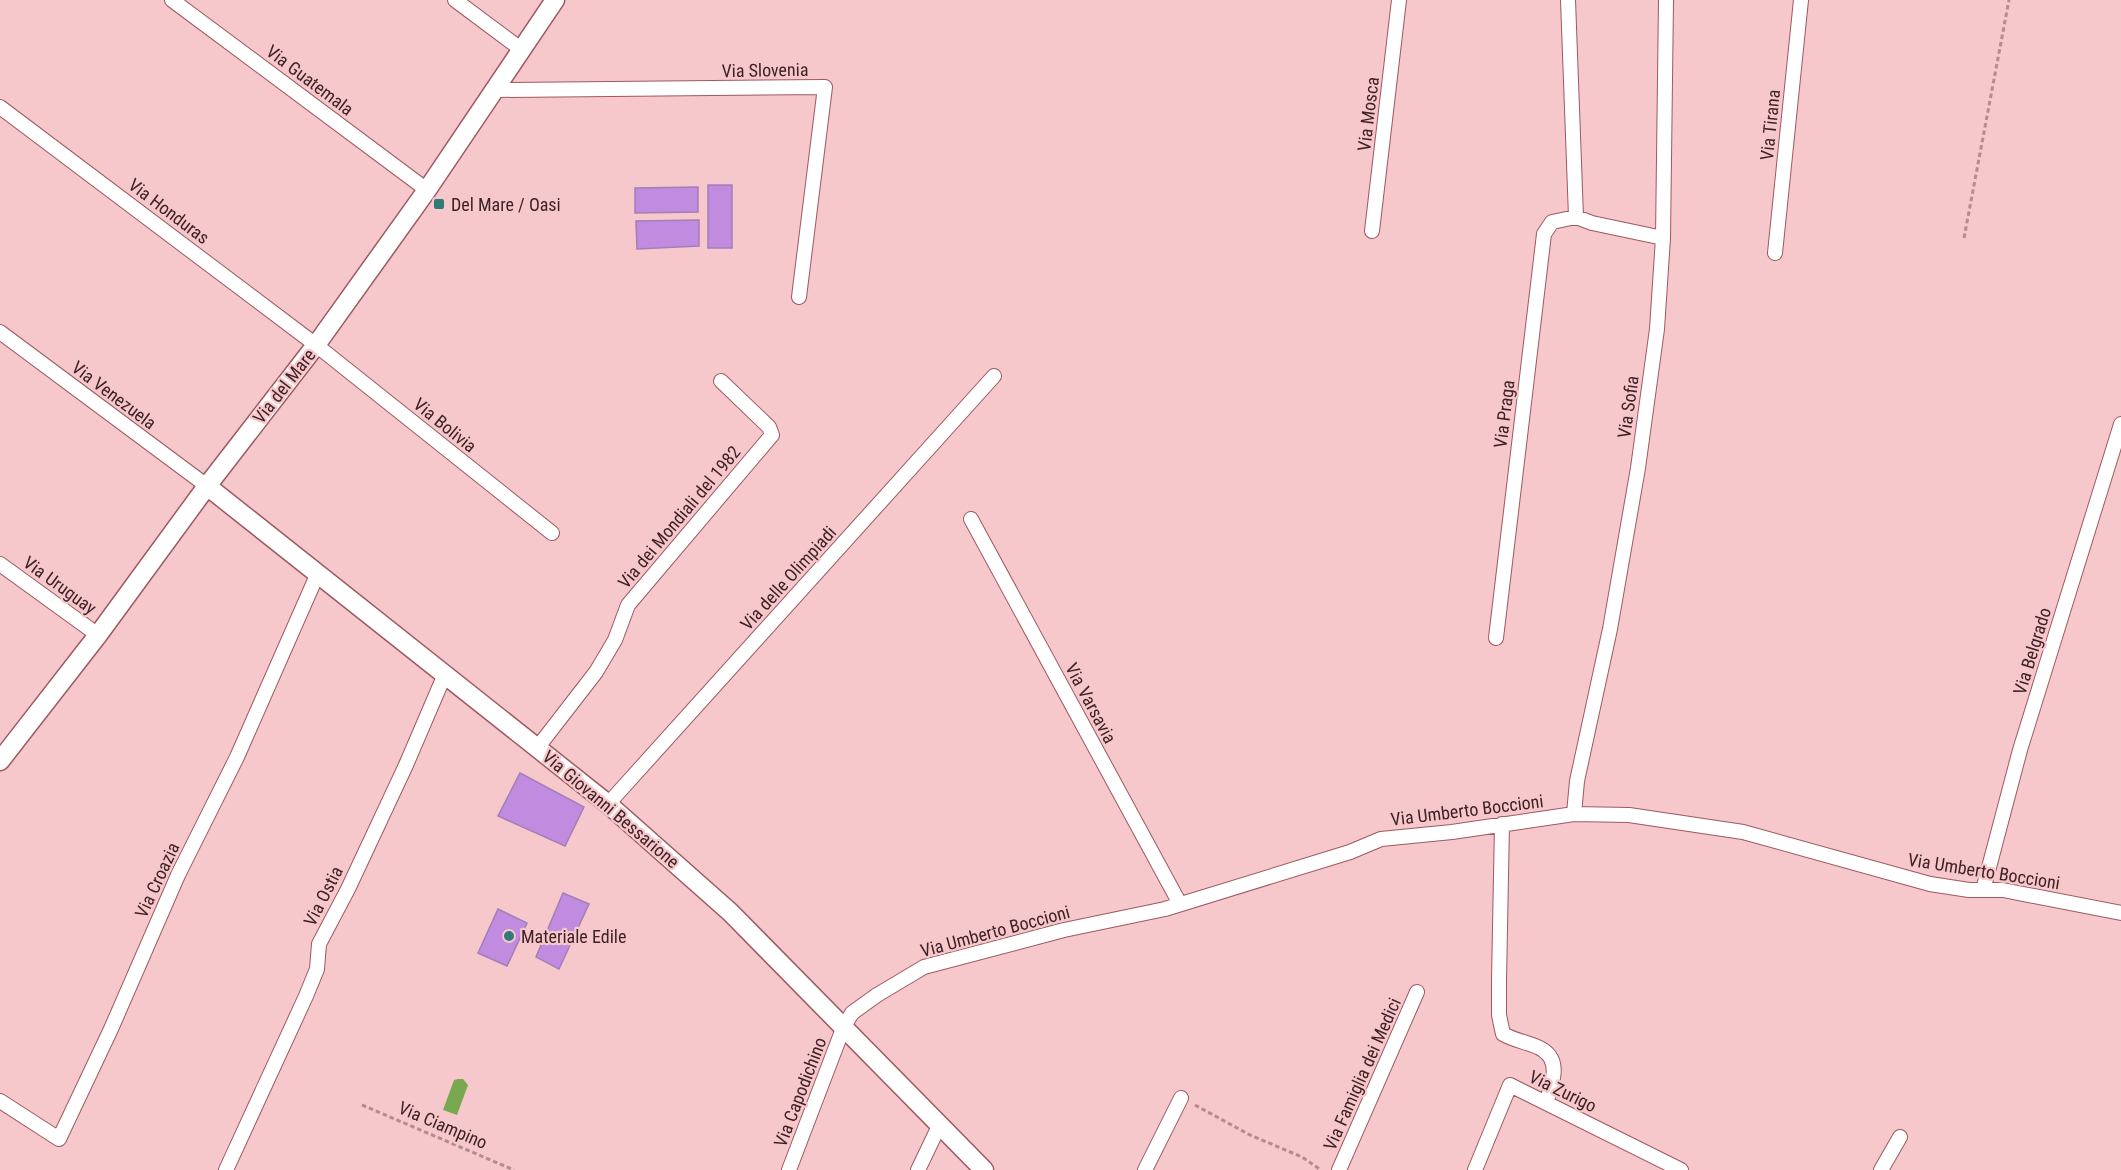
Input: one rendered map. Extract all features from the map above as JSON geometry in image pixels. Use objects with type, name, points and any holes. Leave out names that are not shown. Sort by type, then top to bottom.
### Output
[{"type":"street","name":"Via Guatemala","points":[[172,0],[427,190]]},
{"type":"street","points":[[455,0],[522,50]]},
{"type":"street","name":"Via del Mare","points":[[0,761],[98,635],[207,486],[316,345],[427,190],[555,0]]},
{"type":"street","name":"Via Mosca","points":[[1372,231],[1399,0]]},
{"type":"street","points":[[1568,0],[1577,193],[1576,217],[1592,223],[1664,238]]},
{"type":"street","name":"Via Sofia","points":[[1574,814],[1577,781],[1610,629],[1638,468],[1657,329],[1664,238],[1666,0]]},
{"type":"street","name":"Via Tirana","points":[[1775,253],[1802,0]]},
{"type":"street","name":"Via Slovenia","points":[[495,90],[825,87],[799,297]]},
{"type":"street","name":"Via Honduras","points":[[0,107],[316,345]]},
{"type":"street","name":"Via Praga","points":[[1496,638],[1544,234],[1552,222],[1576,217]]},
{"type":"street","name":"Via Venezuela","points":[[0,332],[207,486]]},
{"type":"street","name":"Via Bolivia","points":[[316,345],[552,533]]},
{"type":"street","name":"Via delle Olimpiadi","points":[[608,804],[994,376]]},
{"type":"street","name":"Via dei Mondiali del 1982","points":[[538,747],[596,672],[615,640],[628,605],[772,435],[769,427],[721,381]]},
{"type":"street","name":"Via Belgrado","points":[[1983,890],[2020,750],[2121,424]]},
{"type":"street","name":"Via Giovanni Bessarione","points":[[207,486],[608,804],[730,912],[984,1170]]},
{"type":"street","name":"Via Varsavia","points":[[971,519],[1180,904]]},
{"type":"street","name":"Via Uruguay","points":[[0,564],[98,635]]},
{"type":"street","name":"Via Croazia","points":[[0,1101],[59,1139],[111,1029],[178,875],[237,757],[318,573]]},
{"type":"street","name":"Via Ostia","points":[[226,1170],[317,969],[319,944],[348,889],[445,674]]},
{"type":"street","name":"Via Umberto Boccioni","points":[[844,1026],[852,1013],[924,967],[1064,930],[1180,904],[1350,852],[1381,839],[1574,814],[1629,815],[1743,832],[1930,884],[1969,890],[2003,890],[2121,913]]},
{"type":"street","points":[[1502,824],[1498,937],[1499,1015],[1503,1035],[1544,1050],[1553,1062],[1554,1078],[1546,1103]]},
{"type":"street","name":"Via Famiglia dei Medici","points":[[1339,1170],[1418,993]]},
{"type":"street","name":"Via Capodichino","points":[[789,1170],[844,1026]]},
{"type":"street","name":"Via Zurigo","points":[[1475,1170],[1510,1085],[1681,1170]]},
{"type":"street","points":[[1145,1170],[1181,1098]]},
{"type":"street","points":[[918,1170],[940,1124]]},
{"type":"street","points":[[1881,1170],[1900,1137]]},
{"type":"path","points":[[1964,237],[2009,0]]},
{"type":"path","points":[[1181,1098],[1250,1135],[1302,1157],[1321,1170]]},
{"type":"path","name":"Via Ciampino","points":[[362,1105],[514,1170]]},
{"type":"shaded area","points":[[463,1079],[468,1085],[457,1115],[443,1110],[454,1080]]},
{"type":"building","points":[[708,185],[732,185],[732,248],[708,248]]},
{"type":"building","points":[[698,187],[698,212],[635,213],[635,188]]},
{"type":"building","points":[[699,220],[699,246],[637,249],[636,221]]},
{"type":"building","points":[[520,773],[584,807],[565,846],[498,816]]},
{"type":"building","points":[[563,893],[589,904],[559,969],[536,957]]},
{"type":"building","points":[[498,909],[527,923],[507,966],[478,953]]},
{"type":"place","name":"Del Mare / Oasi","points":[[439,204]]},
{"type":"place","name":"Materiale Edile","points":[[509,936]]}]
